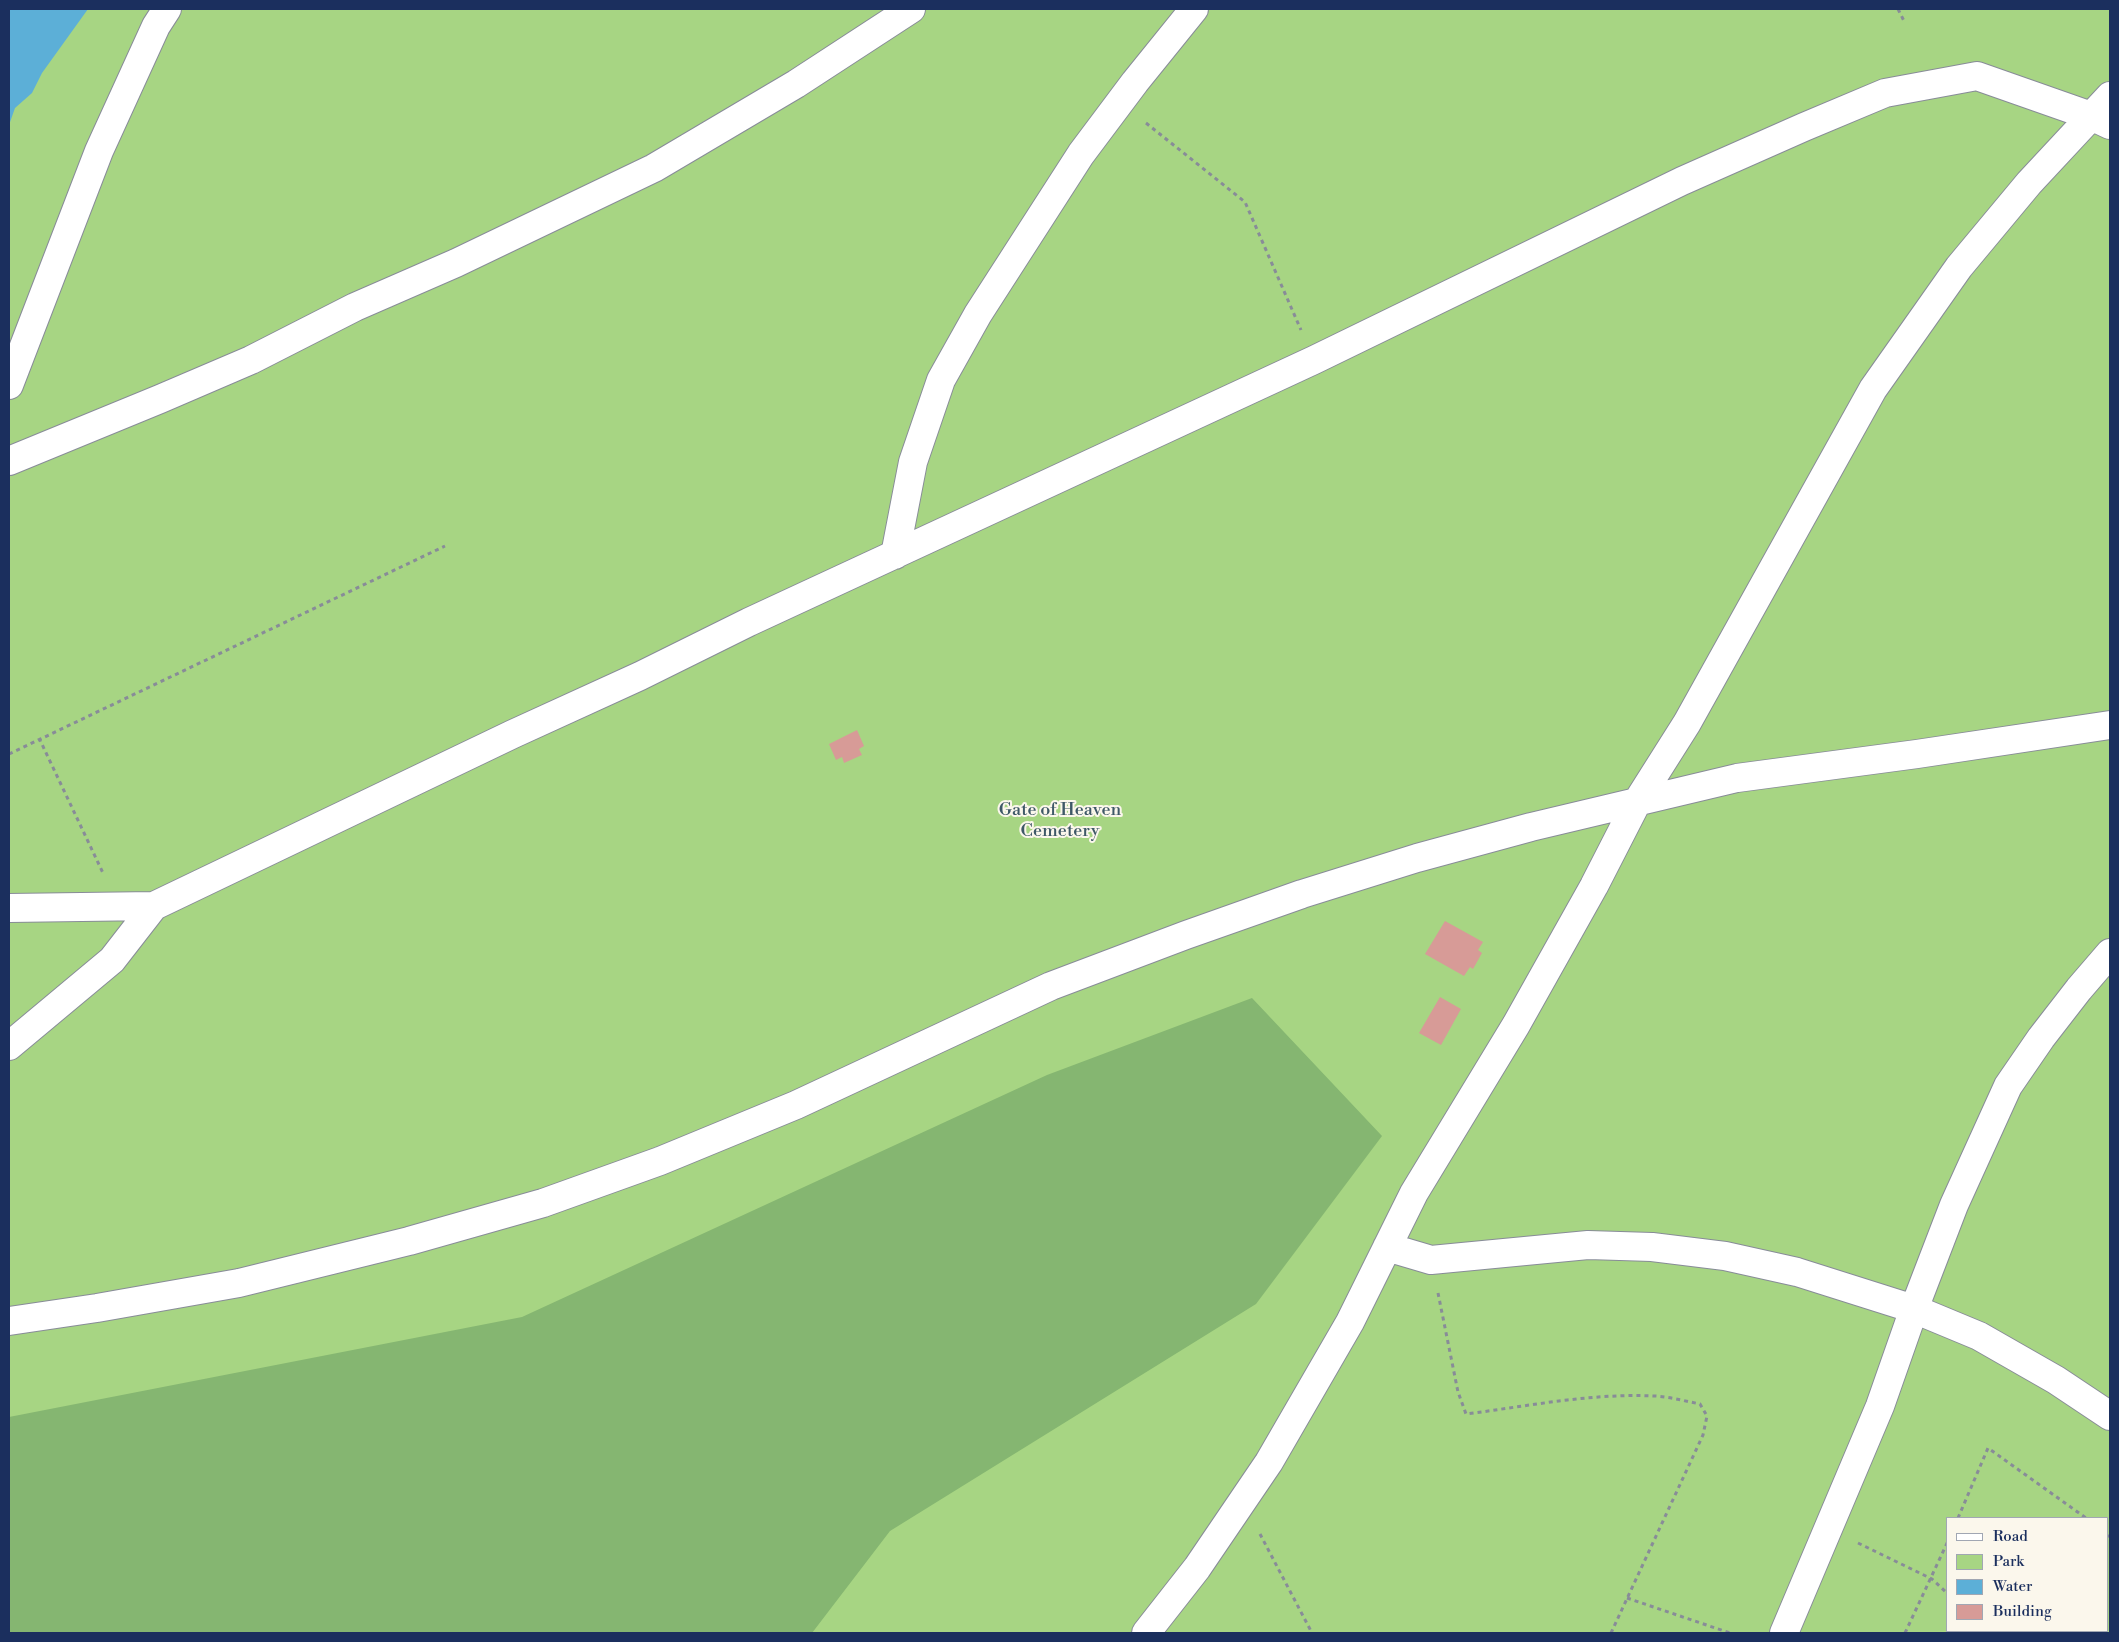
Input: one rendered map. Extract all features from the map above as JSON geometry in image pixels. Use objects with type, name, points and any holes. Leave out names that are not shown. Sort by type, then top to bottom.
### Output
[{"type":"lane","points":[[9,385],[99,151],[156,26],[167,9]]},
{"type":"lane","points":[[9,461],[250,360],[654,168],[796,84],[911,9]]},
{"type":"lane","points":[[895,555],[913,462],[941,380],[978,314],[1081,154],[1119,102],[1194,9]]},
{"type":"lane","points":[[9,908],[119,908],[154,906],[513,734],[640,676],[749,622],[1314,360],[1682,181],[1885,93],[1977,76],[2101,121]]},
{"type":"lane","points":[[1146,1633],[1197,1568],[1269,1462],[1350,1322],[1414,1194],[1516,1025],[1590,894],[1637,802],[1687,723],[1873,389],[1959,267],[2029,183],[2101,121],[2110,96]]},
{"type":"lane","points":[[9,1321],[97,1308],[239,1283],[409,1241],[543,1203],[660,1161],[796,1105],[1051,986],[1302,894],[1417,858],[1531,826],[1737,778],[1917,754],[2110,725]]},
{"type":"lane","points":[[9,1046],[112,960],[154,906]]},
{"type":"lane","points":[[1784,1633],[1880,1406],[1954,1205],[2008,1086],[2041,1038],[2110,953]]},
{"type":"lane","points":[[1388,1247],[1431,1260],[1588,1245],[1652,1246],[1725,1256],[1797,1272],[1914,1310],[1979,1336],[2056,1380],[2110,1416]]},
{"type":"path","points":[[1898,9],[1905,23]]},
{"type":"path","points":[[1119,102],[1245,202],[1314,360]]},
{"type":"path","points":[[9,754],[39,738],[445,546]]},
{"type":"path","points":[[39,738],[119,908]]},
{"type":"path","points":[[1431,1260],[1458,1392],[1466,1414],[1547,1401],[1616,1395],[1657,1396],[1700,1404],[1707,1416],[1703,1436],[1611,1633]]},
{"type":"path","points":[[1958,1517],[1988,1448],[2085,1517]]},
{"type":"path","points":[[1242,1500],[1312,1633]]},
{"type":"path","points":[[1828,1529],[1932,1579],[1946,1592]]},
{"type":"path","points":[[1905,1633],[1946,1546]]},
{"type":"path","points":[[1627,1598],[1730,1633]]},
{"type":"green space","name":"Gate of Heaven Cemetery","points":[[9,9],[2110,9],[2110,1633],[9,1633]]},
{"type":"green space","points":[[1252,998],[1382,1136],[1256,1304],[890,1531],[812,1633],[9,1633],[9,1417],[522,1317],[1047,1075]]},
{"type":"water","points":[[9,9],[88,9],[42,73],[32,93],[15,108],[9,125]]},
{"type":"building","points":[[857,730],[864,746],[859,749],[862,755],[844,763],[842,757],[836,760],[829,744]]},
{"type":"building","points":[[1445,921],[1483,942],[1478,950],[1482,953],[1473,969],[1470,967],[1464,976],[1425,954]]},
{"type":"building","points":[[1440,997],[1461,1009],[1441,1045],[1419,1033]]}]
